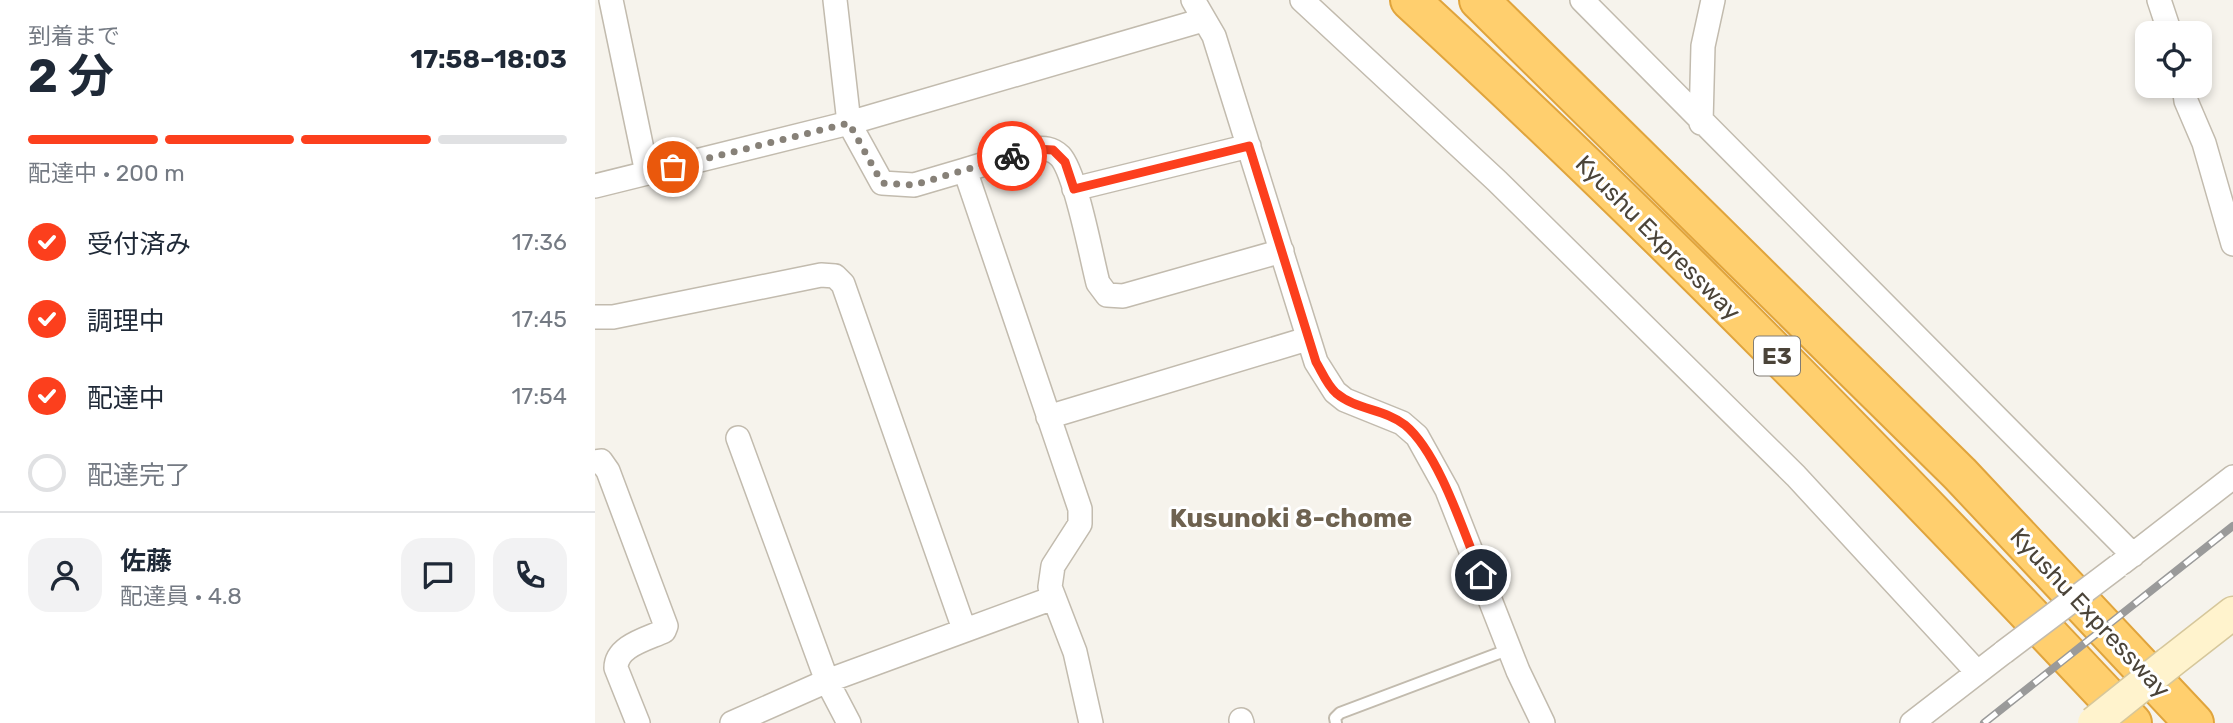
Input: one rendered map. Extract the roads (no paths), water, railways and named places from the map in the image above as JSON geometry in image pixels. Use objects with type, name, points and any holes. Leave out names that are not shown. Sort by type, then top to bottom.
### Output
[{"type":"highway","name":"Kyushu Expressway","points":[[1411,0],[1508,90],[1923,500],[2132,723]]},
{"type":"highway","name":"Kyushu Expressway","points":[[1479,0],[1960,474],[2195,723]]},
{"type":"main road","points":[[2094,723],[2233,613]]},
{"type":"street","points":[[595,3],[604,0]]},
{"type":"street","points":[[611,0],[647,173]]},
{"type":"street","points":[[835,0],[849,123],[882,183],[914,185],[1045,148],[1053,150],[1065,162],[1098,283],[1107,295],[1123,296],[1282,251]]},
{"type":"street","points":[[1302,0],[1497,181],[1796,476],[1977,672]]},
{"type":"street","points":[[1582,0],[1701,123],[1836,253],[2126,561]]},
{"type":"street","points":[[1701,123],[1703,46],[1713,0]]},
{"type":"street","points":[[2159,0],[2166,21]]},
{"type":"street","points":[[595,186],[849,123],[1198,10],[1214,36],[1316,362],[1335,392],[1345,400],[1402,423],[1417,436],[1447,490],[1510,649],[1543,723]]},
{"type":"street","points":[[2186,98],[2204,143],[2233,244]]},
{"type":"street","points":[[1074,189],[1249,146]]},
{"type":"street","points":[[965,170],[1080,509],[1080,524],[1076,535],[1053,566],[1050,587],[1075,652],[1091,723]]},
{"type":"street","points":[[595,317],[613,317],[821,275],[835,276],[843,284],[964,629]]},
{"type":"street","points":[[1048,416],[1307,339]]},
{"type":"street","points":[[739,438],[827,681],[849,723]]},
{"type":"street","points":[[595,461],[601,461],[608,471],[666,626],[664,631],[624,650],[616,660],[616,668],[638,723]]},
{"type":"street","points":[[1912,723],[2233,477]]},
{"type":"street","points":[[744,720],[827,681],[1053,598]]},
{"type":"lane","points":[[1336,723],[1335,718],[1340,713],[1510,649]]},
{"type":"railway","points":[[1984,723],[2233,526]]},
{"type":"district","name":"Kusunoki 8-chome","points":[[1291,518]]}]
